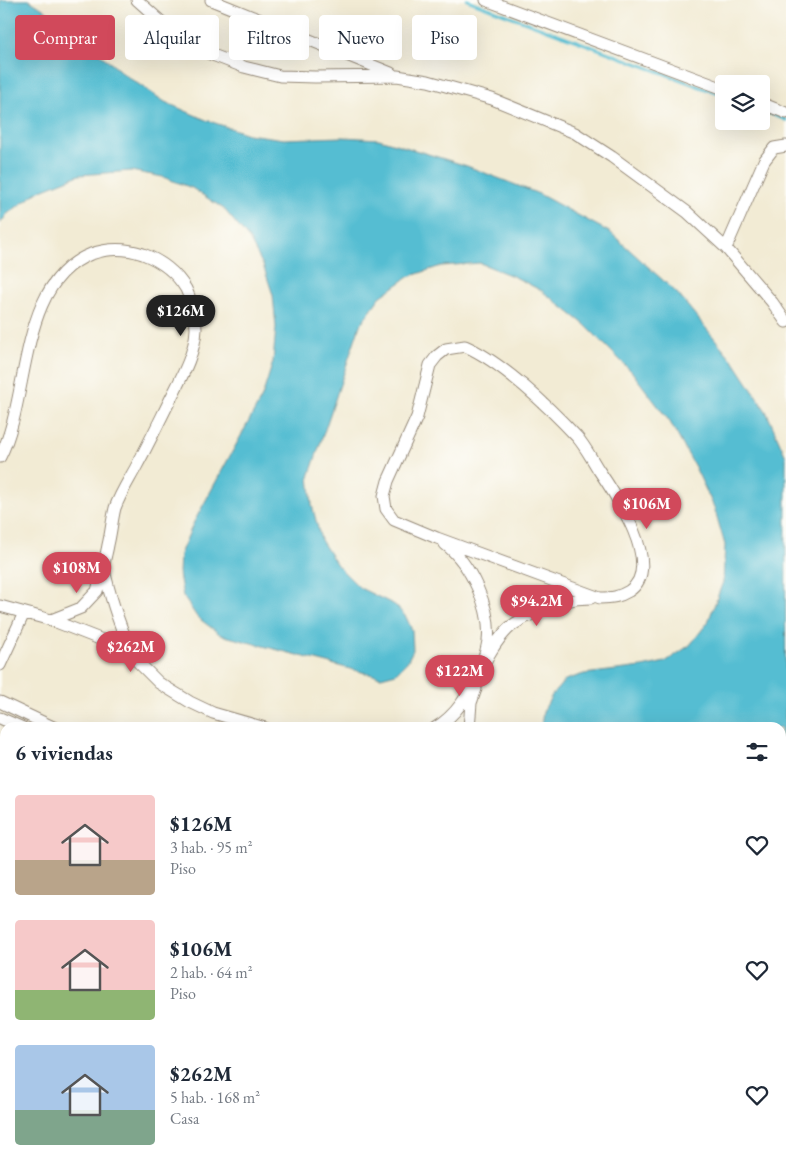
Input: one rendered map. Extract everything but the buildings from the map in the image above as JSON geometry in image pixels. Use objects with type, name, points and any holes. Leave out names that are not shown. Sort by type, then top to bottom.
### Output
[{"type":"street","points":[[136,0],[174,33],[210,54],[244,67],[280,76],[397,76],[428,81],[492,99],[575,133],[653,185],[686,212],[726,248],[772,302],[786,322]]},
{"type":"street","points":[[211,0],[397,76]]},
{"type":"street","points":[[486,0],[715,86]]},
{"type":"street","points":[[770,107],[786,113]]},
{"type":"street","points":[[726,248],[764,161],[774,148],[786,146]]},
{"type":"street","points":[[0,457],[7,444],[41,308],[53,284],[72,265],[84,257],[99,251],[117,249],[137,252],[153,258],[181,280],[190,298],[195,315],[196,331],[192,351],[172,397],[116,508],[104,568],[97,591],[81,608],[51,620]]},
{"type":"street","points":[[444,722],[463,704],[497,642],[508,628],[550,605],[565,600],[617,598],[636,586],[641,574],[642,559],[631,524],[607,481],[578,439],[547,406],[513,377],[474,350],[465,346],[446,349],[430,365],[417,417],[388,481],[384,496],[386,509],[394,520],[437,538],[600,598]]},
{"type":"street","points":[[437,538],[454,551],[469,571],[480,592],[486,618],[488,640],[482,668],[471,703],[469,722]]},
{"type":"street","points":[[104,568],[122,632],[136,660]]},
{"type":"street","points":[[1,609],[51,620],[105,641],[136,660],[159,683],[190,702],[214,713],[245,722]]},
{"type":"street","points":[[0,665],[24,613]]},
{"type":"street","points":[[0,702],[42,722]]},
{"type":"water","points":[[0,0],[29,0],[53,15],[15,15],[15,60],[107,60],[125,75],[165,102],[206,120],[248,134],[284,139],[342,137],[379,139],[467,166],[539,194],[611,233],[677,293],[734,362],[766,411],[786,457],[785,722],[542,722],[543,712],[552,695],[565,680],[584,674],[642,667],[665,662],[690,645],[708,622],[723,582],[725,545],[714,507],[695,467],[670,422],[632,372],[584,324],[542,291],[515,277],[480,263],[441,266],[408,277],[380,297],[360,325],[309,477],[312,505],[321,540],[337,565],[360,588],[395,605],[406,617],[412,630],[413,650],[407,662],[396,673],[381,677],[221,635],[197,617],[183,596],[179,574],[180,554],[194,522],[262,397],[273,362],[276,327],[273,295],[263,265],[249,239],[224,209],[192,188],[163,177],[131,171],[79,175],[39,191],[7,214],[0,224]]},
{"type":"waterway","points":[[467,0],[715,93]]},
{"type":"waterway","points":[[770,114],[786,120]]}]
